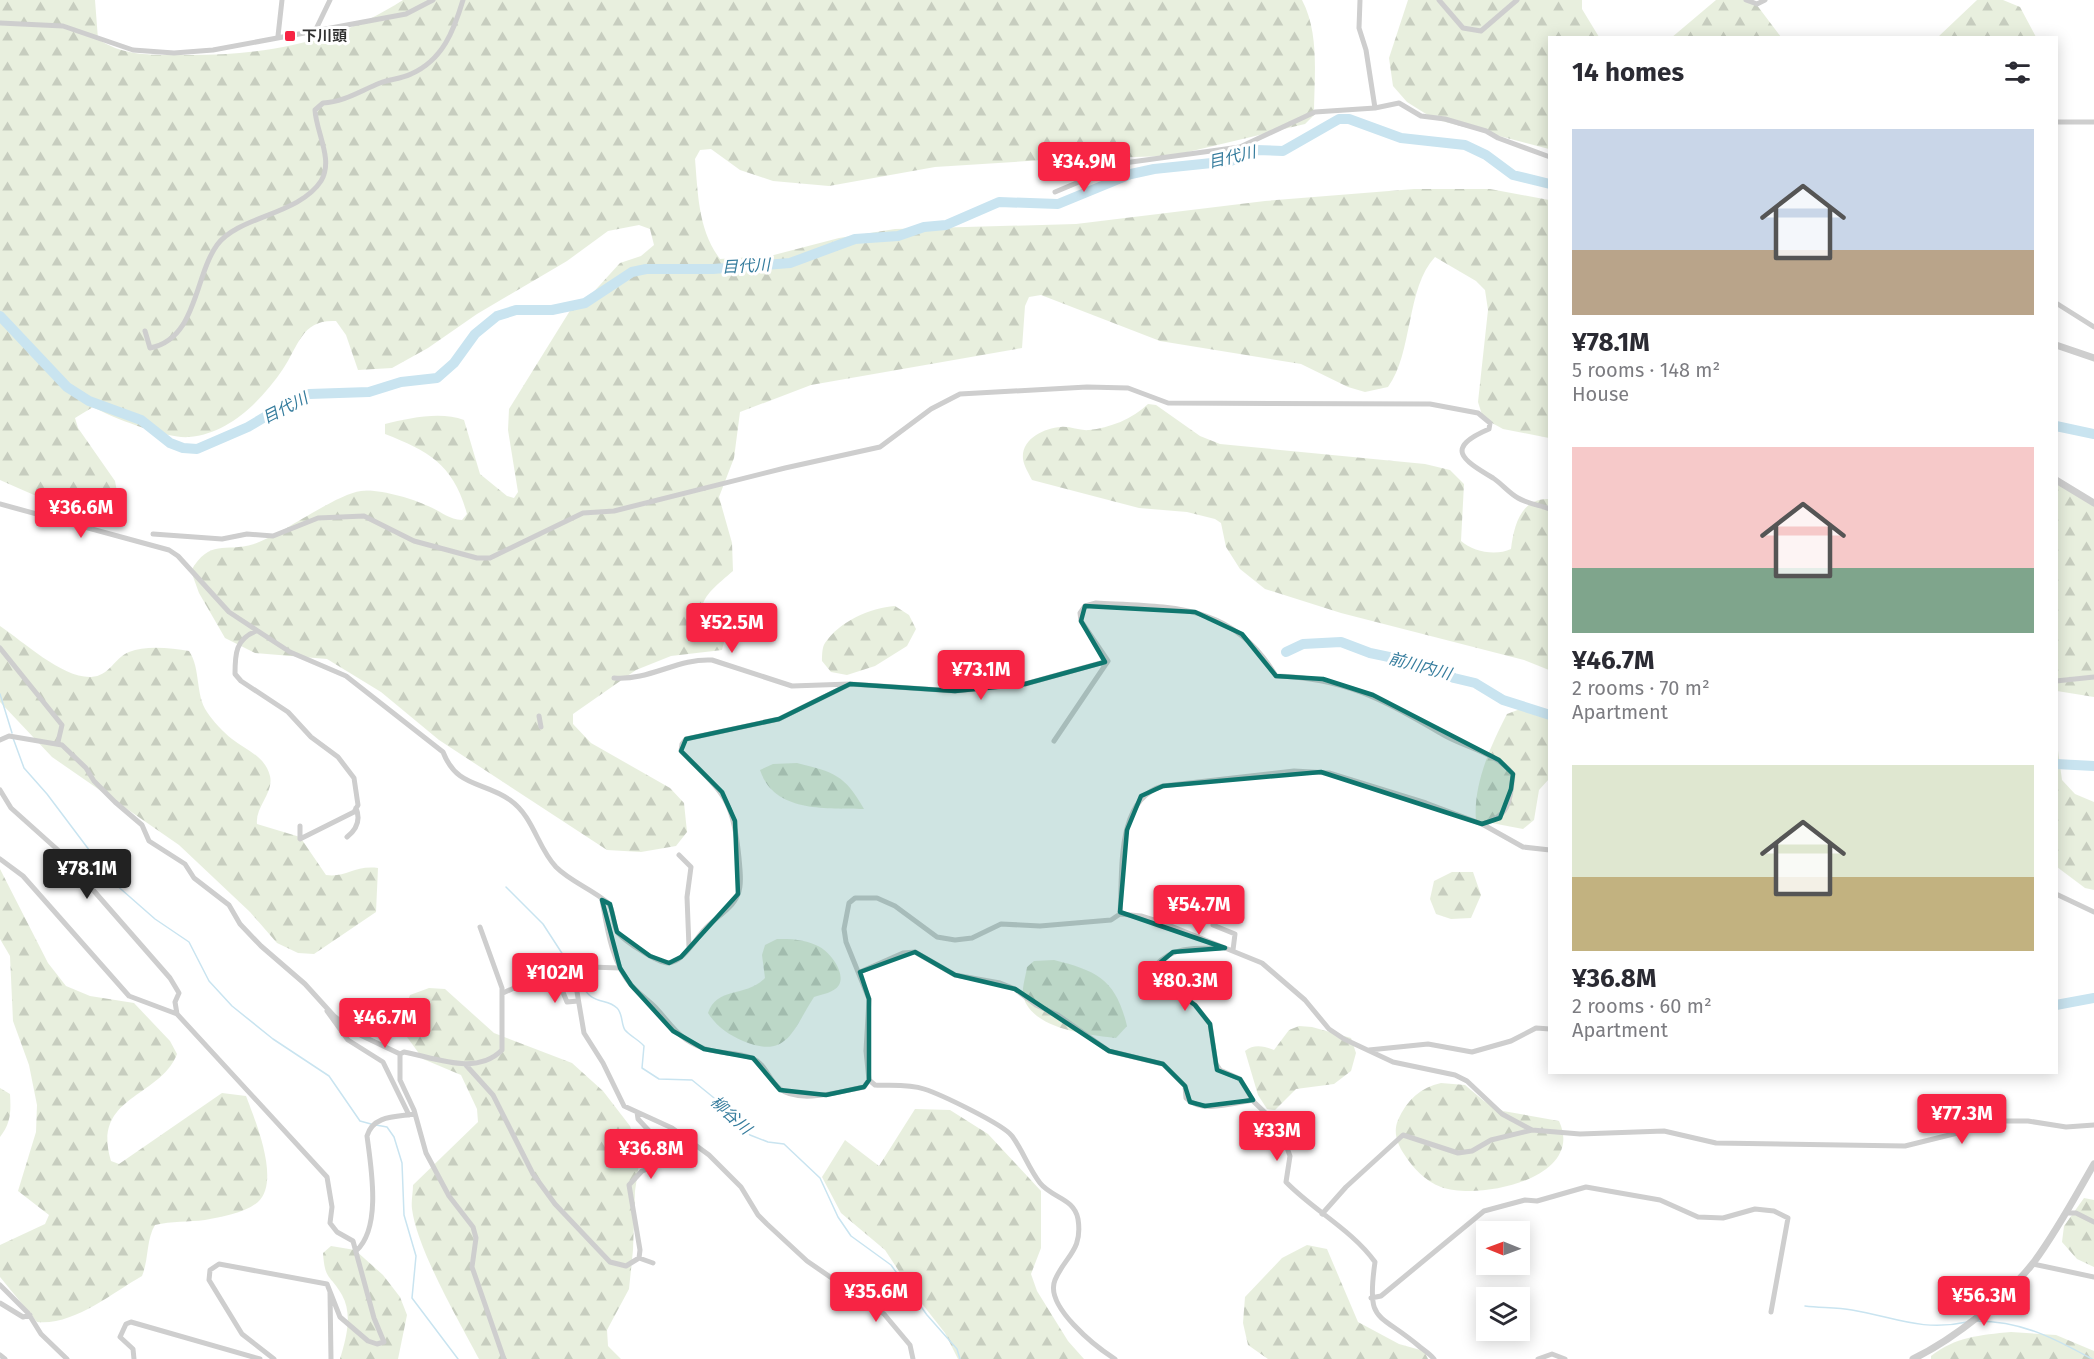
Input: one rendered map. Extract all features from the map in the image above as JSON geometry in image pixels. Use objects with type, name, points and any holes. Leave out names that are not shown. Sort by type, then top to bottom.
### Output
[{"type":"street","points":[[278,36],[282,0]]},
{"type":"street","points":[[316,30],[330,0]]},
{"type":"street","points":[[0,23],[63,26],[133,50],[174,53],[213,50],[278,36],[406,14],[433,0]]},
{"type":"street","points":[[145,331],[150,348],[164,344],[186,319],[218,243],[238,229],[296,203],[321,182],[326,172],[326,158],[315,124],[315,110],[322,103],[338,102],[424,67],[440,53],[452,34],[463,0]]},
{"type":"street","points":[[1360,0],[1359,27],[1366,50],[1374,108]]},
{"type":"street","points":[[1439,0],[1464,28],[1481,31],[1517,0]]},
{"type":"street","points":[[1746,0],[1757,4],[1765,0]]},
{"type":"street","points":[[1055,192],[1124,163],[1240,147],[1315,112],[1374,108],[1399,103],[1421,116],[1445,119],[1486,131],[1497,138],[1548,156]]},
{"type":"street","points":[[2058,122],[2094,122]]},
{"type":"street","points":[[2058,304],[2094,327]]},
{"type":"street","points":[[2058,346],[2094,358]]},
{"type":"street","points":[[153,534],[222,539],[247,534],[273,536],[318,518],[364,516],[414,541],[477,558],[490,558],[583,513],[614,511],[785,468],[880,447],[931,409],[960,394],[1087,387],[1136,389],[1168,403],[1430,404],[1478,413],[1490,423],[1489,429],[1468,439],[1463,445],[1463,455],[1467,461],[1517,497],[1548,507]]},
{"type":"street","points":[[2058,481],[2094,502]]},
{"type":"street","points":[[0,504],[169,550],[178,556],[229,612],[290,652],[346,676],[443,752],[448,765],[459,776],[511,801],[537,831],[546,853],[556,867],[610,904],[618,932],[650,956],[669,963],[681,957],[708,925],[731,905],[738,894],[740,877],[736,830],[730,808],[722,792],[681,751],[682,744],[687,739],[779,719],[850,684]]},
{"type":"street","points":[[1108,661],[1081,621],[1080,613],[1085,606],[1096,603],[1173,609],[1226,622],[1260,651],[1276,676],[1323,679],[1363,692],[1442,734],[1499,760],[1513,774],[1506,810],[1498,819],[1482,824]]},
{"type":"street","points":[[256,631],[245,636],[237,646],[235,674],[288,712],[311,737],[338,757],[350,770],[354,778],[359,819],[355,829],[347,837]]},
{"type":"street","points":[[0,648],[62,725],[58,742]]},
{"type":"street","points":[[614,678],[631,680],[700,659],[712,660],[792,686],[850,684],[955,691],[1025,684],[1108,661]]},
{"type":"street","points":[[1054,741],[1108,661]]},
{"type":"street","points":[[2058,681],[2094,677]]},
{"type":"street","points":[[538,716],[541,727]]},
{"type":"street","points":[[0,740],[9,736],[58,742],[86,768],[94,781],[115,802],[142,825],[149,841],[185,864],[194,878],[229,905],[240,924],[261,946],[305,984],[325,1007],[348,1040],[382,1062],[412,1114]]},
{"type":"street","points":[[1120,914],[1130,813],[1141,796],[1149,790],[1163,786],[1294,771],[1321,772],[1426,803],[1482,824],[1523,847],[1548,850]]},
{"type":"street","points":[[0,790],[11,808],[59,851],[170,978],[179,993],[175,1002],[177,1014]]},
{"type":"street","points":[[300,826],[300,839],[345,819],[357,808]]},
{"type":"street","points":[[679,855],[691,867],[687,897],[689,947]]},
{"type":"street","points":[[0,859],[23,876],[129,996],[177,1014],[287,1135],[322,1169],[330,1190],[330,1224],[337,1232],[353,1241],[374,1318],[384,1342],[377,1344],[368,1341],[340,1317],[327,1284],[219,1264],[210,1269],[209,1280],[242,1334],[266,1357],[274,1359]]},
{"type":"street","points":[[2058,895],[2094,912]]},
{"type":"street","points":[[1115,1359],[1069,1322],[1054,1294],[1054,1281],[1077,1246],[1078,1220],[1075,1209],[1069,1202],[1048,1191],[1039,1182],[1011,1135],[1000,1125],[923,1088],[874,1085],[869,1080],[866,1051],[869,999],[843,929],[849,903],[855,898],[877,898],[895,906],[937,937],[955,940],[972,938],[1001,924],[1040,926],[1111,920],[1120,914],[1141,916],[1262,963],[1305,1000],[1329,1029],[1393,1062],[1455,1075],[1467,1081],[1502,1114],[1532,1130]]},
{"type":"street","points":[[602,900],[620,968],[631,985],[656,1008],[673,1031],[704,1049],[728,1051],[753,1058],[762,1064],[780,1090],[796,1095],[826,1095],[864,1087],[869,1080]]},
{"type":"street","points":[[1213,925],[1235,934],[1233,950]]},
{"type":"street","points":[[325,1007],[354,1032],[400,1054],[404,1052],[465,1064],[492,1059],[502,1050],[503,993],[480,927]]},
{"type":"street","points":[[1225,948],[1188,948],[1173,952],[1156,965],[1155,973],[1158,978],[1195,1005],[1210,1024],[1216,1064],[1220,1070],[1240,1079],[1253,1100],[1278,1126],[1290,1156],[1286,1182],[1363,1245],[1375,1262],[1371,1298],[1378,1315],[1391,1328],[1409,1337],[1434,1359]]},
{"type":"street","points":[[860,972],[903,953],[915,952],[955,975],[1000,983],[1015,989],[1036,1005],[1058,1015],[1109,1051],[1163,1064],[1185,1086],[1186,1098],[1190,1102],[1205,1106],[1253,1100]]},
{"type":"street","points":[[553,964],[567,1002],[578,1001]]},
{"type":"street","points":[[620,968],[590,967],[582,972],[576,986],[588,1043],[603,1063],[624,1106],[672,1128],[709,1155],[741,1187],[758,1215],[807,1261],[884,1314],[910,1345],[913,1359]]},
{"type":"street","points":[[503,993],[524,981],[533,981],[555,973]]},
{"type":"street","points":[[1367,1050],[1428,1044],[1472,1052],[1511,1041],[1536,1028],[1548,1029]]},
{"type":"street","points":[[400,1054],[400,1080],[426,1153],[449,1196],[473,1227],[476,1238],[472,1267],[504,1359]]},
{"type":"street","points":[[465,1064],[493,1095],[533,1174],[555,1204],[610,1262],[626,1266],[639,1258]]},
{"type":"street","points":[[637,1112],[638,1119],[652,1134],[659,1156],[654,1167],[642,1171],[629,1185],[640,1250],[639,1258]]},
{"type":"street","points":[[356,1251],[365,1243],[368,1233],[373,1190],[367,1136],[369,1129],[374,1123],[385,1118],[412,1114]]},
{"type":"street","points":[[1323,1214],[1346,1187],[1403,1135],[1458,1153],[1472,1151],[1491,1140],[1532,1130],[1580,1134],[1664,1131],[1716,1143],[1905,1146],[2006,1121],[2066,1127],[2094,1125]]},
{"type":"street","points":[[1913,1359],[1962,1330],[2033,1264],[2067,1213],[2094,1164]]},
{"type":"street","points":[[1371,1298],[1382,1296],[1484,1211],[1525,1200],[1537,1201],[1586,1187],[1660,1200],[1698,1217],[1723,1218],[1755,1209],[1774,1211],[1788,1218],[1771,1312]]},
{"type":"street","points":[[2067,1213],[2076,1213],[2094,1222]]},
{"type":"street","points":[[639,1258],[653,1263]]},
{"type":"street","points":[[2033,1264],[2094,1277]]},
{"type":"street","points":[[0,1285],[30,1315],[41,1334],[67,1359]]},
{"type":"street","points":[[330,1290],[331,1359]]},
{"type":"street","points":[[0,1303],[23,1317],[30,1315]]},
{"type":"street","points":[[134,1359],[133,1349],[120,1336],[126,1324],[131,1322],[260,1359]]},
{"type":"street","points":[[1538,1359],[1552,1354],[1565,1359]]},
{"type":"street","points":[[0,1355],[5,1359]]},
{"type":"highlighted area","points":[[1085,606],[1195,612],[1242,634],[1276,676],[1323,679],[1373,695],[1499,760],[1513,774],[1511,789],[1500,818],[1482,824],[1321,772],[1163,786],[1141,796],[1127,830],[1120,912],[1225,948],[1173,952],[1149,972],[1195,1005],[1210,1024],[1217,1070],[1240,1079],[1253,1100],[1205,1106],[1190,1102],[1185,1086],[1163,1064],[1109,1051],[1015,989],[955,975],[915,952],[860,972],[869,999],[869,1080],[864,1087],[826,1095],[780,1090],[753,1058],[704,1049],[673,1031],[631,985],[620,968],[602,900],[610,904],[617,932],[650,956],[669,963],[681,957],[738,894],[735,821],[722,792],[681,751],[686,739],[779,719],[850,684],[955,691],[1025,684],[1105,662],[1081,621]]},
{"type":"green space","points":[[0,0],[95,0],[98,39],[108,45],[127,52],[210,55],[268,50],[323,37],[377,15],[403,0],[1302,0],[1308,13],[1315,56],[1314,115],[1305,124],[1171,156],[1059,159],[935,167],[829,186],[773,181],[740,170],[711,149],[700,150],[695,159],[697,185],[700,211],[707,236],[720,259],[770,256],[839,238],[895,229],[1076,224],[1265,201],[1414,189],[1490,189],[1548,200],[1548,438],[1503,429],[1483,418],[1478,402],[1488,310],[1485,290],[1476,281],[1435,257],[1419,286],[1402,357],[1388,387],[1365,392],[1348,387],[1301,364],[1160,341],[1041,295],[1029,297],[1025,306],[1022,348],[811,385],[740,412],[734,458],[719,497],[732,543],[733,571],[709,593],[702,608],[704,616],[710,623],[722,631],[725,638],[722,650],[671,656],[636,670],[573,714],[573,724],[591,743],[670,788],[684,803],[687,832],[676,846],[641,852],[607,850],[439,740],[381,692],[327,659],[255,653],[225,638],[199,593],[191,571],[198,561],[211,550],[254,544],[338,499],[361,491],[377,491],[404,497],[452,518],[462,520],[467,514],[462,497],[447,472],[427,454],[385,434],[385,424],[435,416],[464,420],[480,474],[507,496],[514,498],[518,492],[508,430],[509,409],[571,309],[589,297],[620,263],[641,256],[654,245],[650,229],[639,225],[608,231],[567,261],[392,368],[358,370],[346,335],[336,321],[316,324],[303,335],[275,381],[255,403],[231,422],[204,434],[189,437],[168,435],[126,422],[93,407],[75,418],[78,428],[115,481],[119,502],[111,516],[68,508],[0,480]]},
{"type":"green space","points":[[1408,0],[1582,0],[1582,9],[1598,36],[1548,36],[1548,149],[1434,119],[1407,102],[1393,86],[1389,58]]},
{"type":"green space","points":[[1716,0],[1753,0],[1780,36],[1673,36]]},
{"type":"green space","points":[[1977,0],[2003,0],[2020,7],[2035,36],[1939,36]]},
{"type":"green space","points":[[1148,404],[1156,405],[1200,436],[1220,444],[1425,464],[1450,470],[1464,484],[1461,541],[1478,550],[1499,552],[1511,549],[1517,522],[1525,508],[1539,500],[1548,499],[1548,670],[1524,660],[1341,613],[1265,589],[1240,569],[1226,547],[1221,523],[1215,519],[1187,512],[1139,508],[1032,480],[1023,459],[1023,452],[1030,440],[1041,432],[1061,427],[1097,429],[1120,422]]},
{"type":"green space","points":[[2058,480],[2094,505],[2094,697],[2058,691]]},
{"type":"green space","points":[[895,606],[909,615],[916,629],[907,646],[875,666],[847,675],[831,672],[822,661],[822,652],[831,635],[856,617]]},
{"type":"green space","points":[[0,626],[56,666],[80,676],[91,677],[103,674],[119,658],[143,648],[189,651],[193,658],[203,705],[207,712],[225,733],[259,758],[268,769],[271,782],[257,818],[257,824],[300,837],[326,875],[339,875],[363,868],[378,868],[376,912],[314,954],[298,953],[277,943],[250,912],[179,845],[52,757],[0,702]]},
{"type":"green space","points":[[1523,708],[1548,711],[1548,780],[1539,790],[1534,820],[1523,829],[1476,820],[1477,793],[1484,765],[1507,714]]},
{"type":"green space","points":[[2058,751],[2062,780],[2075,794],[2094,802],[2094,890],[2085,888],[2058,868]]},
{"type":"green space","points":[[797,763],[820,769],[837,777],[851,789],[864,809],[818,808],[789,801],[767,784],[760,770],[773,764]]},
{"type":"green space","points":[[0,869],[48,963],[66,986],[90,996],[134,1003],[170,1041],[177,1054],[168,1069],[119,1110],[110,1123],[107,1140],[111,1161],[119,1164],[222,1093],[246,1096],[260,1135],[267,1166],[264,1192],[258,1202],[247,1209],[226,1216],[155,1225],[150,1237],[142,1276],[92,1307],[51,1322],[37,1322],[0,1277],[0,1245],[45,1224],[49,1215],[18,1191],[36,1132],[37,1105],[29,1065],[13,1021],[10,956],[0,939]]},
{"type":"green space","points":[[1452,872],[1473,872],[1481,895],[1471,918],[1451,919],[1436,914],[1430,899],[1434,881]]},
{"type":"green space","points":[[777,939],[803,941],[822,949],[835,962],[841,980],[834,990],[814,997],[788,1038],[770,1047],[758,1046],[728,1033],[708,1013],[718,999],[749,988],[765,978],[762,955],[765,945]]},
{"type":"green space","points":[[1054,960],[1082,968],[1103,980],[1111,988],[1123,1010],[1127,1026],[1116,1038],[1076,1032],[1048,1023],[1028,1006],[1023,995],[1027,967],[1034,961]]},
{"type":"green space","points":[[429,988],[445,989],[494,1033],[572,1063],[603,1091],[630,1126],[640,1157],[635,1191],[629,1289],[607,1330],[608,1346],[621,1359],[479,1359],[450,1305],[430,1264],[415,1225],[412,1206],[413,1185],[478,1122],[477,1109],[461,1075],[423,1059],[407,1037],[402,1016],[410,995]]},
{"type":"green space","points":[[1299,1026],[1312,1027],[1351,1038],[1356,1053],[1351,1071],[1334,1084],[1296,1089],[1275,1110],[1267,1109],[1258,1095],[1245,1051],[1259,1046],[1274,1050],[1289,1030]]},
{"type":"green space","points":[[1441,1083],[1465,1085],[1484,1101],[1503,1111],[1559,1121],[1563,1141],[1557,1157],[1544,1171],[1525,1181],[1480,1191],[1458,1191],[1441,1187],[1425,1178],[1404,1154],[1398,1142],[1396,1129],[1398,1120],[1410,1101],[1421,1091]]},
{"type":"green space","points":[[0,1088],[10,1094],[10,1117],[0,1137]]},
{"type":"green space","points":[[915,1109],[950,1110],[988,1134],[1041,1191],[1041,1248],[1031,1274],[1037,1291],[1068,1341],[1084,1359],[958,1359],[945,1333],[912,1291],[885,1250],[841,1213],[822,1177],[845,1140],[879,1166]]},
{"type":"green space","points":[[2084,1198],[2094,1200],[2094,1267],[2077,1259],[2062,1242],[2064,1226]]},
{"type":"green space","points":[[1307,1245],[1327,1249],[1358,1322],[1399,1344],[1424,1351],[1428,1359],[1268,1359],[1248,1345],[1243,1323],[1245,1297],[1282,1258]]},
{"type":"green space","points":[[331,1246],[355,1250],[383,1275],[400,1297],[407,1315],[398,1359],[340,1359],[348,1319],[342,1295],[325,1268],[323,1253]]},
{"type":"green space","points":[[2011,1332],[2056,1335],[2094,1351],[2094,1359],[1931,1359],[1931,1356],[1940,1350],[1959,1341]]},
{"type":"waterway","name":"目代川","points":[[0,316],[67,387],[89,401],[141,420],[170,443],[183,448],[197,449],[248,427],[309,394],[369,392],[401,382],[437,378],[454,363],[475,334],[497,316],[516,310],[552,310],[585,303],[632,272],[646,269],[713,269],[790,263],[855,239],[898,236],[924,227],[946,225],[999,202],[1058,204],[1131,174],[1154,169],[1231,161],[1256,150],[1283,151],[1339,119],[1349,119],[1401,138],[1465,145],[1486,155],[1513,175],[1548,184]]},
{"type":"waterway","name":"目代川","points":[[2058,426],[2094,434]]},
{"type":"waterway","name":"前川内川","points":[[1286,652],[1303,644],[1341,642],[1370,653],[1432,666],[1454,678],[1475,683],[1503,700],[1548,714]]},
{"type":"waterway","points":[[0,694],[12,733]]},
{"type":"waterway","points":[[13,738],[24,768],[47,794],[114,883],[155,919],[189,942],[209,981],[232,1006],[273,1039],[329,1076],[360,1121],[371,1124]]},
{"type":"waterway","name":"前川内川","points":[[2058,764],[2094,766]]},
{"type":"waterway","name":"柳谷川","points":[[506,887],[543,924],[578,978]]},
{"type":"waterway","name":"柳谷川","points":[[580,982],[589,995],[619,1010],[625,1030],[644,1046],[642,1068],[659,1079],[692,1080],[719,1102],[750,1135],[768,1142],[784,1144],[820,1178],[838,1217],[851,1236],[891,1265],[927,1315],[957,1349],[960,1359]]},
{"type":"waterway","points":[[2058,1005],[2094,998]]},
{"type":"waterway","points":[[376,1125],[387,1127],[394,1137],[402,1163],[404,1215],[416,1256],[412,1298],[458,1359]]},
{"type":"waterway","points":[[1805,1306],[1846,1309],[1922,1324],[1951,1325],[1967,1322]]},
{"type":"waterway","points":[[1977,1321],[2023,1327],[2064,1344],[2092,1359]]},
{"type":"place","name":"下川頭","points":[[290,36]]}]
